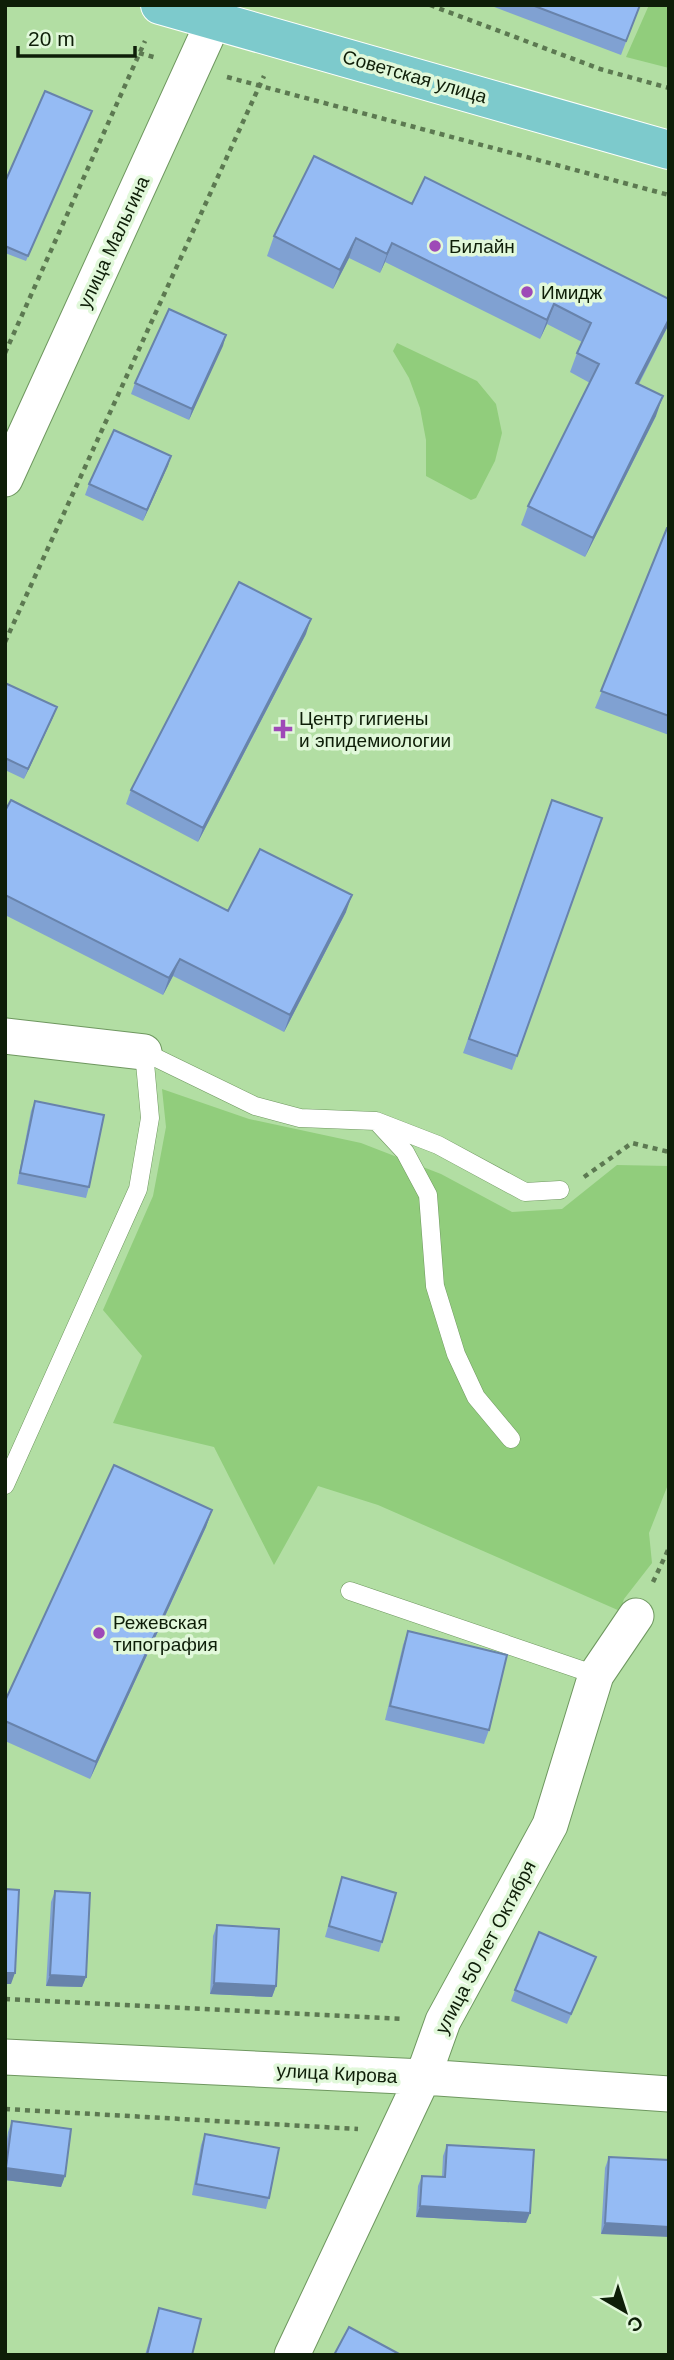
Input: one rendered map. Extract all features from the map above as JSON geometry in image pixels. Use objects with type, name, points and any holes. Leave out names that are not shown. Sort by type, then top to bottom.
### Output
[{"type":"main road","name":"Советская улица","points":[[160,5],[218,13],[281,37],[669,150]]},
{"type":"street","name":"улица Мальгина","points":[[5,478],[218,13]]},
{"type":"street","points":[[5,1036],[144,1052]]},
{"type":"street","name":"улица 50 лет Октября","points":[[292,2355],[423,2077],[443,2021],[550,1825],[596,1675],[636,1616]]},
{"type":"street","name":"улица Кирова","points":[[5,2057],[423,2077],[669,2094]]},
{"type":"lane","points":[[144,1052],[255,1106],[300,1118],[376,1121],[438,1145],[526,1192],[560,1190]]},
{"type":"lane","points":[[5,1485],[138,1189],[150,1118],[144,1052]]},
{"type":"lane","points":[[376,1121],[405,1152],[428,1195],[435,1286],[456,1354],[476,1397],[511,1439]]},
{"type":"lane","points":[[350,1591],[596,1675]]},
{"type":"path","points":[[5,353],[160,5]]},
{"type":"path","points":[[430,5],[600,69],[669,88]]},
{"type":"path","points":[[5,642],[281,37]]},
{"type":"path","points":[[139,53],[669,195]]},
{"type":"path","points":[[580,1180],[632,1143],[669,1153]]},
{"type":"path","points":[[5,1999],[443,2021]]},
{"type":"path","points":[[5,2109],[397,2132]]},
{"type":"green space","points":[[649,5],[669,5],[669,68],[626,57]]},
{"type":"green space","points":[[397,343],[477,381],[496,404],[502,433],[495,461],[476,498],[471,500],[426,476],[426,440],[420,408],[409,378],[393,351]]},
{"type":"green space","points":[[162,1089],[249,1119],[361,1143],[441,1174],[512,1212],[562,1209],[617,1165],[669,1166],[669,1482],[649,1533],[652,1563],[624,1599],[620,1611],[378,1505],[318,1486],[274,1565],[214,1447],[113,1423],[142,1356],[103,1310],[153,1196],[166,1127]]},
{"type":"building","points":[[532,5],[640,5],[626,41]]},
{"type":"building","points":[[45,91],[92,111],[28,256],[5,246],[5,182]]},
{"type":"building","points":[[314,156],[412,204],[425,177],[669,299],[669,319],[636,383],[663,396],[593,538],[528,506],[599,364],[577,353],[591,323],[554,304],[547,320],[392,243],[387,254],[356,238],[340,270],[274,236]]},
{"type":"building","points":[[169,309],[226,335],[192,409],[135,383]]},
{"type":"building","points":[[114,430],[171,456],[147,510],[89,484]]},
{"type":"building","points":[[669,528],[669,716],[601,691]]},
{"type":"building","points":[[239,582],[311,619],[203,828],[131,790]]},
{"type":"building","points":[[5,683],[57,707],[28,769],[5,758]]},
{"type":"building","points":[[11,800],[228,911],[260,849],[352,895],[290,1015],[180,959],[169,978],[5,895],[5,811]]},
{"type":"building","points":[[552,800],[602,818],[517,1056],[469,1039]]},
{"type":"building","points":[[35,1101],[104,1115],[89,1187],[20,1173]]},
{"type":"building","points":[[114,1465],[212,1510],[96,1762],[5,1721],[5,1701]]},
{"type":"building","points":[[408,1631],[507,1655],[489,1730],[390,1706]]},
{"type":"building","points":[[342,1877],[396,1893],[382,1942],[329,1926]]},
{"type":"building","points":[[5,1889],[19,1890],[15,1973],[5,1973]]},
{"type":"building","points":[[55,1891],[90,1893],[86,1977],[50,1975]]},
{"type":"building","points":[[217,1925],[279,1929],[276,1986],[214,1983]]},
{"type":"building","points":[[539,1932],[596,1957],[571,2014],[515,1990]]},
{"type":"building","points":[[12,2121],[71,2129],[65,2176],[6,2168]]},
{"type":"building","points":[[205,2134],[279,2148],[269,2198],[196,2184]]},
{"type":"building","points":[[447,2145],[534,2150],[530,2213],[420,2206],[422,2176],[445,2177]]},
{"type":"building","points":[[609,2157],[669,2160],[669,2227],[605,2223]]},
{"type":"building","points":[[159,2308],[201,2319],[192,2355],[147,2355]]},
{"type":"building","points":[[349,2327],[401,2355],[334,2355]]},
{"type":"place","name":"Билайн","points":[[435,246]]},
{"type":"place","name":"Имидж","points":[[527,292]]},
{"type":"place","name":"Центр гигиены и эпидемиологии","points":[[283,729]]},
{"type":"place","name":"Режевская типография","points":[[99,1633]]}]
